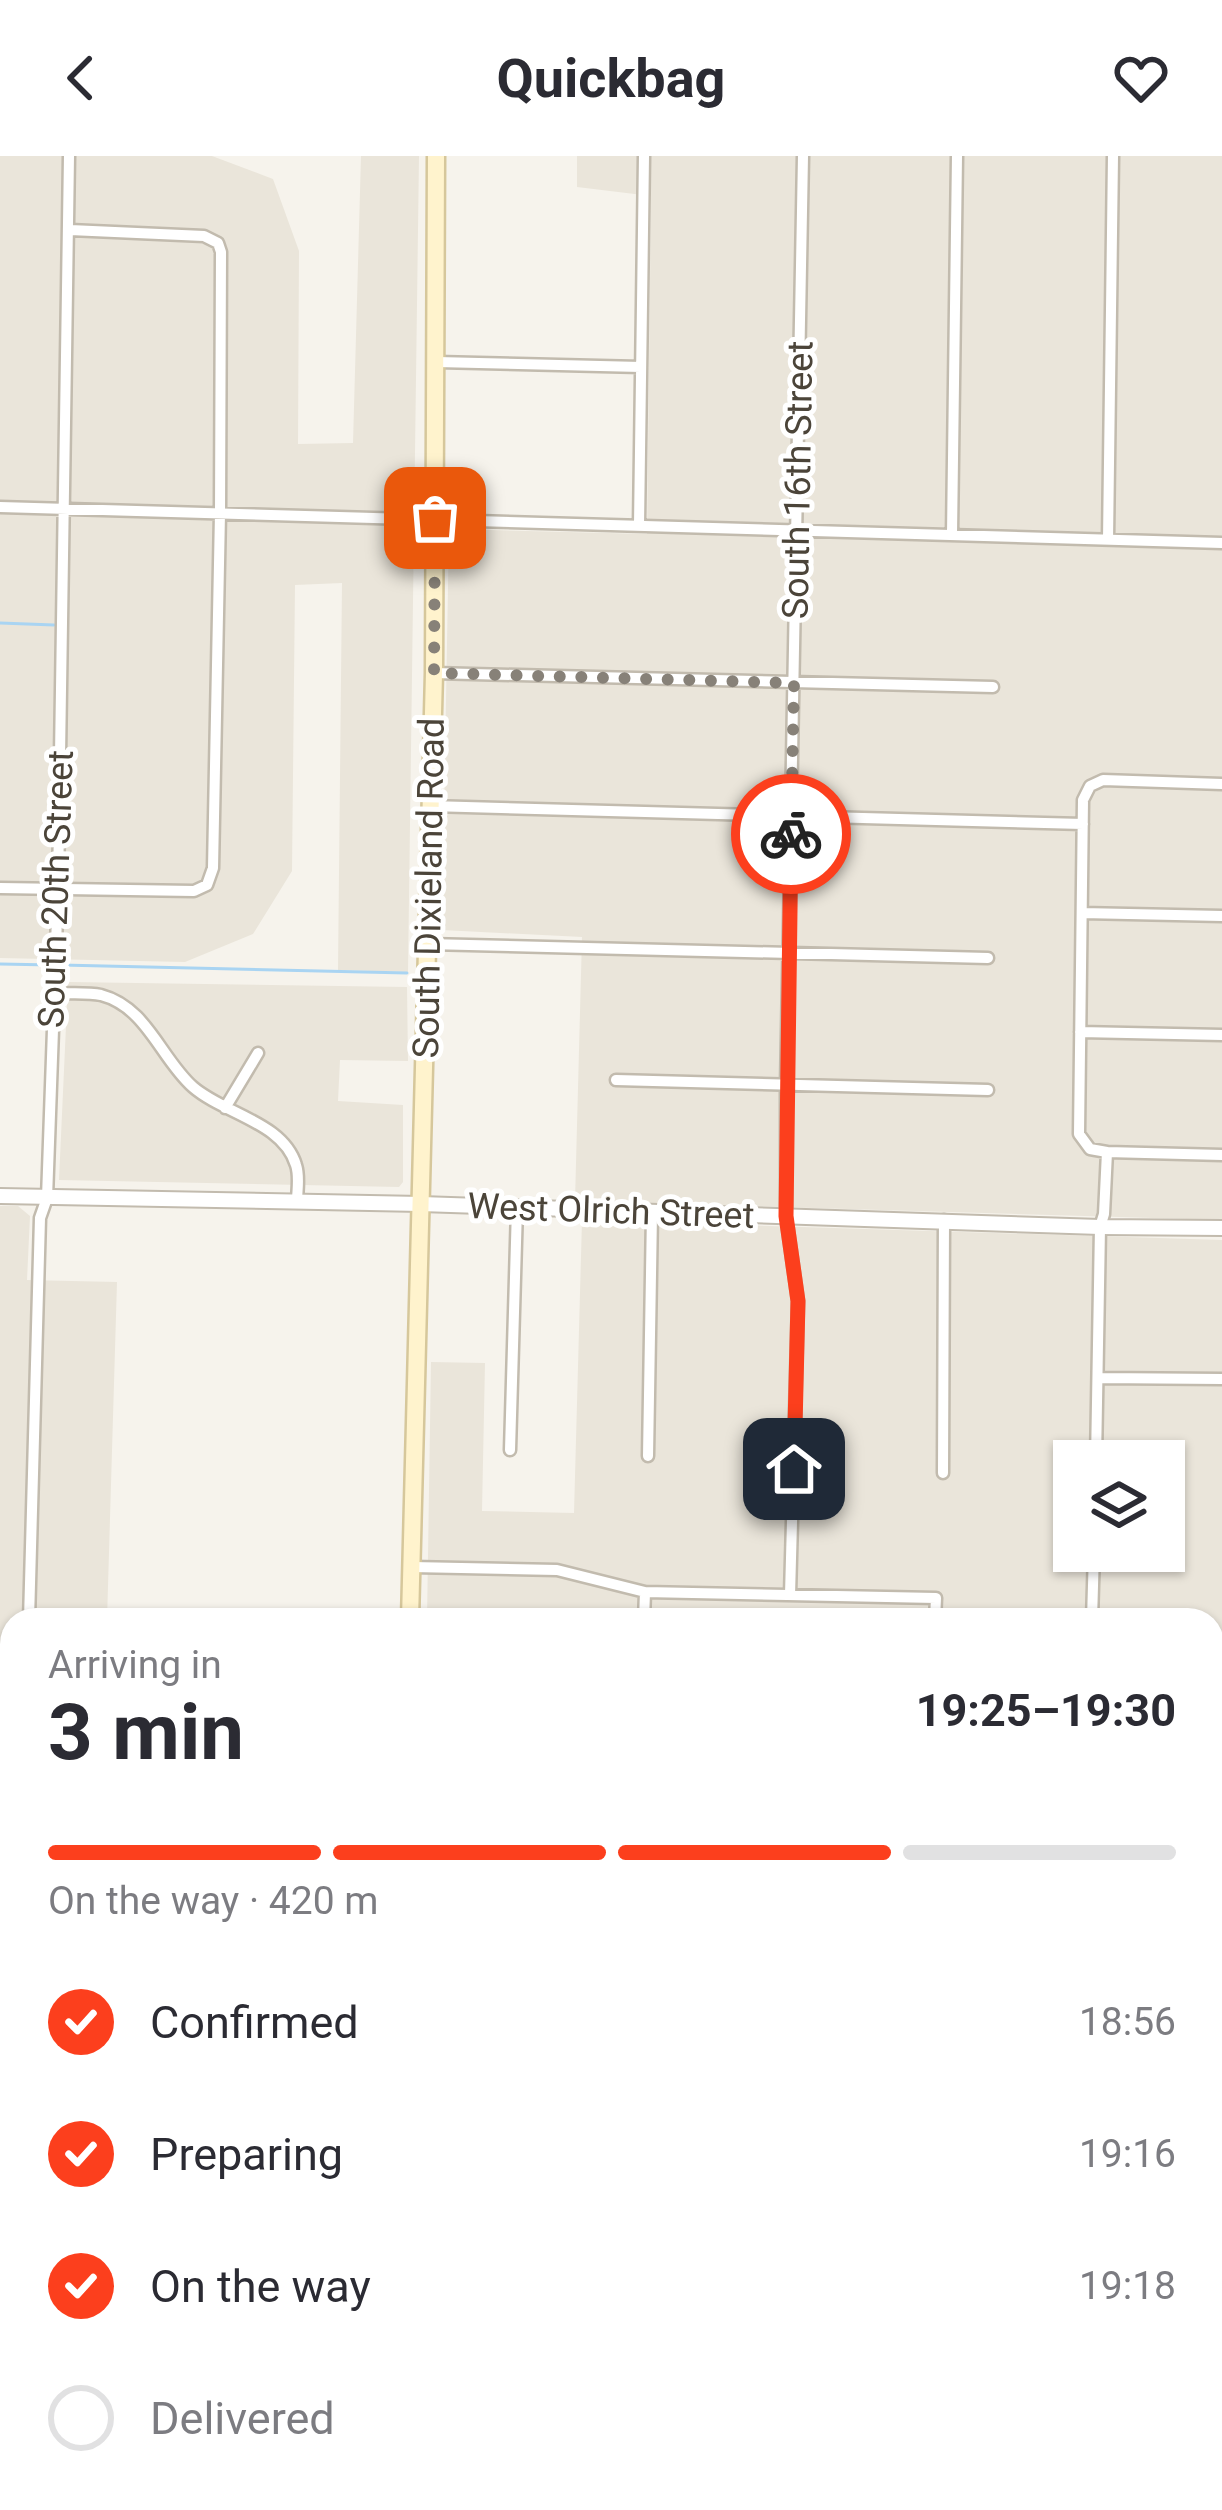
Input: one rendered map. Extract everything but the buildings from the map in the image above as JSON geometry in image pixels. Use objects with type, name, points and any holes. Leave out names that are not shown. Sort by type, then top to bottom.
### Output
[{"type":"main road","name":"South Dixieland Road","points":[[410,1608],[434,673],[436,156]]},
{"type":"street","name":"South 20th Street","points":[[29,1608],[40,1216],[47,1198],[58,889],[69,156]]},
{"type":"street","points":[[639,525],[644,156]]},
{"type":"street","name":"South 16th Street","points":[[790,1595],[798,1301],[786,1216],[786,1086],[803,156]]},
{"type":"street","points":[[952,534],[957,156]]},
{"type":"street","points":[[1108,540],[1113,156]]},
{"type":"street","points":[[0,888],[194,891],[207,885],[213,868],[221,252],[218,243],[204,236],[70,230]]},
{"type":"street","points":[[437,362],[641,367]]},
{"type":"street","points":[[0,507],[1222,543]]},
{"type":"street","points":[[434,673],[993,687]]},
{"type":"street","points":[[1222,784],[1110,780],[1094,784],[1085,794],[1079,1134],[1090,1149],[1107,1152],[1222,1155]]},
{"type":"street","points":[[430,806],[1083,824]]},
{"type":"street","points":[[1082,913],[1222,916]]},
{"type":"street","points":[[428,944],[988,958]]},
{"type":"street","points":[[54,993],[98,994],[128,1008],[194,1088],[276,1136],[290,1151],[298,1170],[297,1202]]},
{"type":"street","points":[[1080,1031],[1222,1035]]},
{"type":"street","points":[[225,1108],[258,1054]]},
{"type":"street","points":[[616,1080],[988,1090]]},
{"type":"street","points":[[1097,1440],[1100,1227],[1107,1152]]},
{"type":"street","name":"West Olrich Street","points":[[0,1196],[1222,1228]]},
{"type":"street","points":[[510,1450],[517,1208]]},
{"type":"street","points":[[648,1456],[652,1213]]},
{"type":"street","points":[[943,1473],[944,1220]]},
{"type":"street","points":[[1098,1378],[1222,1379]]},
{"type":"street","points":[[412,1567],[557,1570],[645,1592],[936,1598],[936,1608]]},
{"type":"street","points":[[1092,1608],[1093,1572]]},
{"type":"street","points":[[644,1608],[645,1592]]},
{"type":"shaded area","points":[[0,156],[212,156],[273,179],[299,251],[298,444],[353,443],[361,156],[419,156],[408,972],[338,970],[342,583],[295,585],[292,871],[253,934],[185,962],[0,958]]},
{"type":"shaded area","points":[[577,156],[1222,156],[1222,1220],[575,1201],[582,937],[442,930],[449,529],[647,534],[651,196],[577,187]]},
{"type":"shaded area","points":[[68,982],[407,987],[408,1061],[340,1060],[338,1101],[403,1105],[403,1182],[399,1187],[59,1180]]},
{"type":"shaded area","points":[[0,1206],[18,1206],[30,1216],[27,1280],[117,1282],[107,1608],[0,1608]]},
{"type":"shaded area","points":[[582,1220],[1222,1240],[1222,1608],[427,1608],[431,1362],[485,1363],[482,1511],[574,1513]]},
{"type":"waterway","points":[[0,623],[54,625]]},
{"type":"waterway","points":[[0,964],[52,965]]},
{"type":"waterway","points":[[61,965],[407,973]]},
{"type":"way so far","points":[[435,518],[434,673],[794,683],[791,834]]},
{"type":"route","points":[[791,834],[786,1216],[798,1301],[794,1469]]}]
